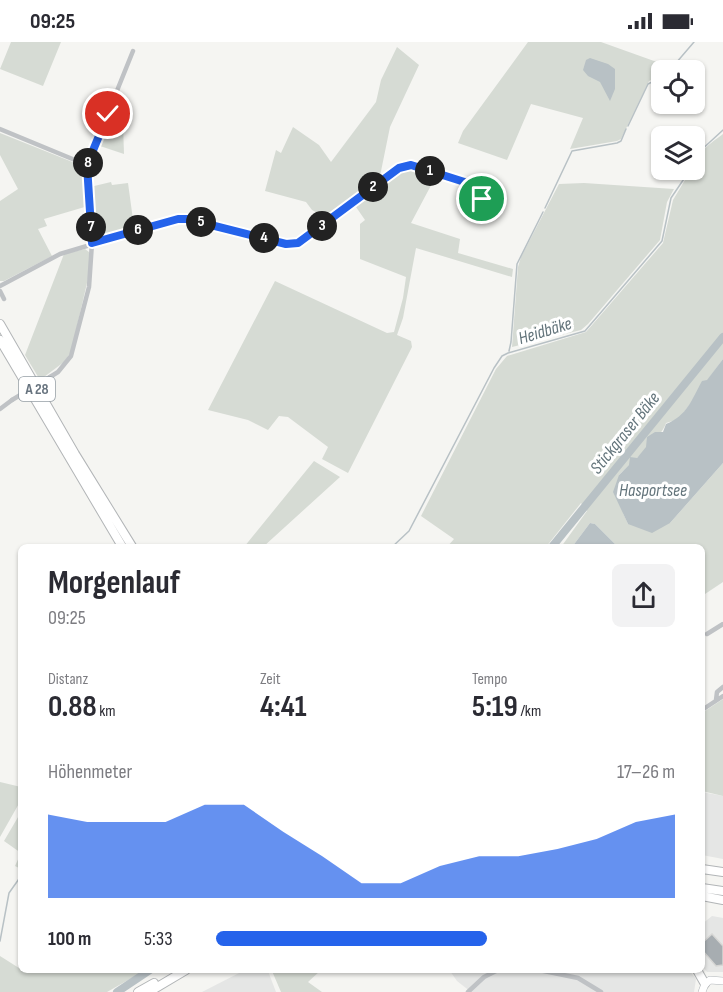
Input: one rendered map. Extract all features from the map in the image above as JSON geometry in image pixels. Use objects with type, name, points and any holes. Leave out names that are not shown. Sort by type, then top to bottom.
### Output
[{"type":"highway","name":"A 28","points":[[0,324],[130,544]]},
{"type":"highway","name":"A 28","points":[[0,340],[121,544]]},
{"type":"highway","points":[[705,869],[723,872]]},
{"type":"highway","points":[[705,888],[723,891]]},
{"type":"highway","points":[[705,897],[723,900]]},
{"type":"highway","points":[[138,992],[170,973]]},
{"type":"highway","points":[[149,992],[181,973]]},
{"type":"highway","points":[[698,973],[704,988]]},
{"type":"main road","points":[[704,988],[714,979],[723,981]]},
{"type":"street","points":[[0,409],[66,364],[75,345],[92,273],[87,165],[133,51]]},
{"type":"street","points":[[0,129],[87,165]]},
{"type":"street","points":[[0,286],[60,254],[178,219],[187,219],[286,244],[298,243],[399,168],[411,165],[482,190],[477,220]]},
{"type":"street","points":[[0,291],[4,299]]},
{"type":"street","points":[[706,634],[723,624]]},
{"type":"street","points":[[716,700],[717,692],[723,687]]},
{"type":"street","points":[[705,708],[723,696]]},
{"type":"street","points":[[468,992],[478,982],[493,973]]},
{"type":"street","points":[[554,973],[578,978],[601,992]]},
{"type":"shaded area","points":[[11,42],[61,42],[43,86],[0,69]]},
{"type":"shaded area","points":[[528,42],[601,42],[651,60],[651,80],[621,139],[617,141],[570,149],[583,118],[531,104],[507,160],[458,143],[463,131]]},
{"type":"shaded area","points":[[397,47],[419,65],[390,127],[379,181],[328,219],[312,210],[306,202],[265,191],[276,150],[281,153],[293,127],[319,145],[331,162],[376,102],[381,80]]},
{"type":"shaded area","points":[[109,117],[123,124],[124,154],[97,145]]},
{"type":"shaded area","points":[[0,133],[85,167],[88,206],[44,219],[47,226],[38,229],[52,256],[4,281],[0,281],[0,201],[18,189],[0,155]]},
{"type":"shaded area","points":[[723,134],[723,333],[645,427],[723,342],[723,359],[679,419],[666,423],[653,442],[619,475],[623,513],[628,524],[670,523],[723,463],[723,582],[705,594],[705,544],[615,544],[595,524],[590,523],[574,544],[563,544],[587,511],[581,503],[548,544],[450,544],[454,539],[421,516],[496,369],[507,356],[586,332],[663,243],[673,200],[685,180],[705,180],[705,149]]},
{"type":"shaded area","points":[[411,169],[431,177],[436,176],[411,223],[460,239],[458,253],[513,269],[512,277],[416,248],[403,318],[397,335],[411,341],[412,347],[348,473],[322,459],[328,447],[288,417],[279,416],[268,430],[248,420],[208,410],[275,281],[387,333],[394,332],[406,277],[360,259],[360,224],[365,220],[356,207],[399,173]]},
{"type":"shaded area","points":[[111,182],[112,185],[128,183],[134,227],[133,230],[100,238],[96,237],[92,224],[90,187]]},
{"type":"shaded area","points":[[584,183],[674,189],[667,202],[660,240],[581,330],[512,347],[518,267],[521,257],[559,184]]},
{"type":"shaded area","points":[[85,249],[89,252],[90,270],[71,352],[64,362],[40,380],[25,355],[64,254]]},
{"type":"shaded area","points":[[314,461],[340,477],[266,544],[246,544]]},
{"type":"shaded area","points":[[723,699],[723,796],[705,792],[705,711]]},
{"type":"shaded area","points":[[0,782],[18,786],[18,805],[0,837]]},
{"type":"shaded area","points":[[705,793],[723,796],[723,859],[705,856]]},
{"type":"shaded area","points":[[18,817],[18,851],[4,841]]},
{"type":"shaded area","points":[[712,916],[723,918],[723,972],[707,972],[705,970],[705,922]]},
{"type":"shaded area","points":[[0,956],[18,967],[18,973],[140,973],[107,992],[0,992]]},
{"type":"shaded area","points":[[239,973],[269,973],[276,992],[202,992]]},
{"type":"shaded area","points":[[273,973],[318,973],[308,982],[322,992],[281,992]]},
{"type":"shaded area","points":[[451,973],[691,973],[696,979],[694,992],[471,992],[457,981]]},
{"type":"water","points":[[590,58],[615,69],[615,89],[610,101],[600,82],[588,76],[583,70],[586,60]]},
{"type":"water","name":"Hasportsee","points":[[723,359],[723,463],[670,523],[652,533],[628,524],[613,492],[619,475],[629,465],[630,457],[637,458],[646,447],[647,437],[655,432],[663,432],[666,424],[684,412],[702,381],[707,380]]},
{"type":"water","points":[[590,523],[595,524],[615,544],[574,544]]},
{"type":"building","points":[[712,934],[723,946],[723,965],[716,966],[705,953],[705,940]]},
{"type":"waterway","points":[[679,60],[694,42]]},
{"type":"waterway","points":[[628,126],[648,84],[651,82]]},
{"type":"waterway","points":[[545,208],[572,151],[617,143],[621,141],[626,129]]},
{"type":"waterway","name":"Heidbäke","points":[[705,146],[723,130]]},
{"type":"waterway","name":"Heidbäke","points":[[395,544],[409,531],[502,356],[585,331],[662,241],[671,198],[683,180]]},
{"type":"waterway","points":[[509,351],[517,264],[543,212]]},
{"type":"waterway","name":"Stickgraser Bäke","points":[[554,544],[723,337]]},
{"type":"waterway","name":"Heidbäke","points":[[0,941],[9,893],[18,880]]},
{"type":"waterway","name":"Stickgraser Bäke","points":[[117,992],[146,973]]},
{"type":"route","points":[[108,114],[87,165],[92,243],[178,219],[187,219],[286,244],[298,243],[399,168],[411,165],[474,185],[482,190],[482,199]]}]
